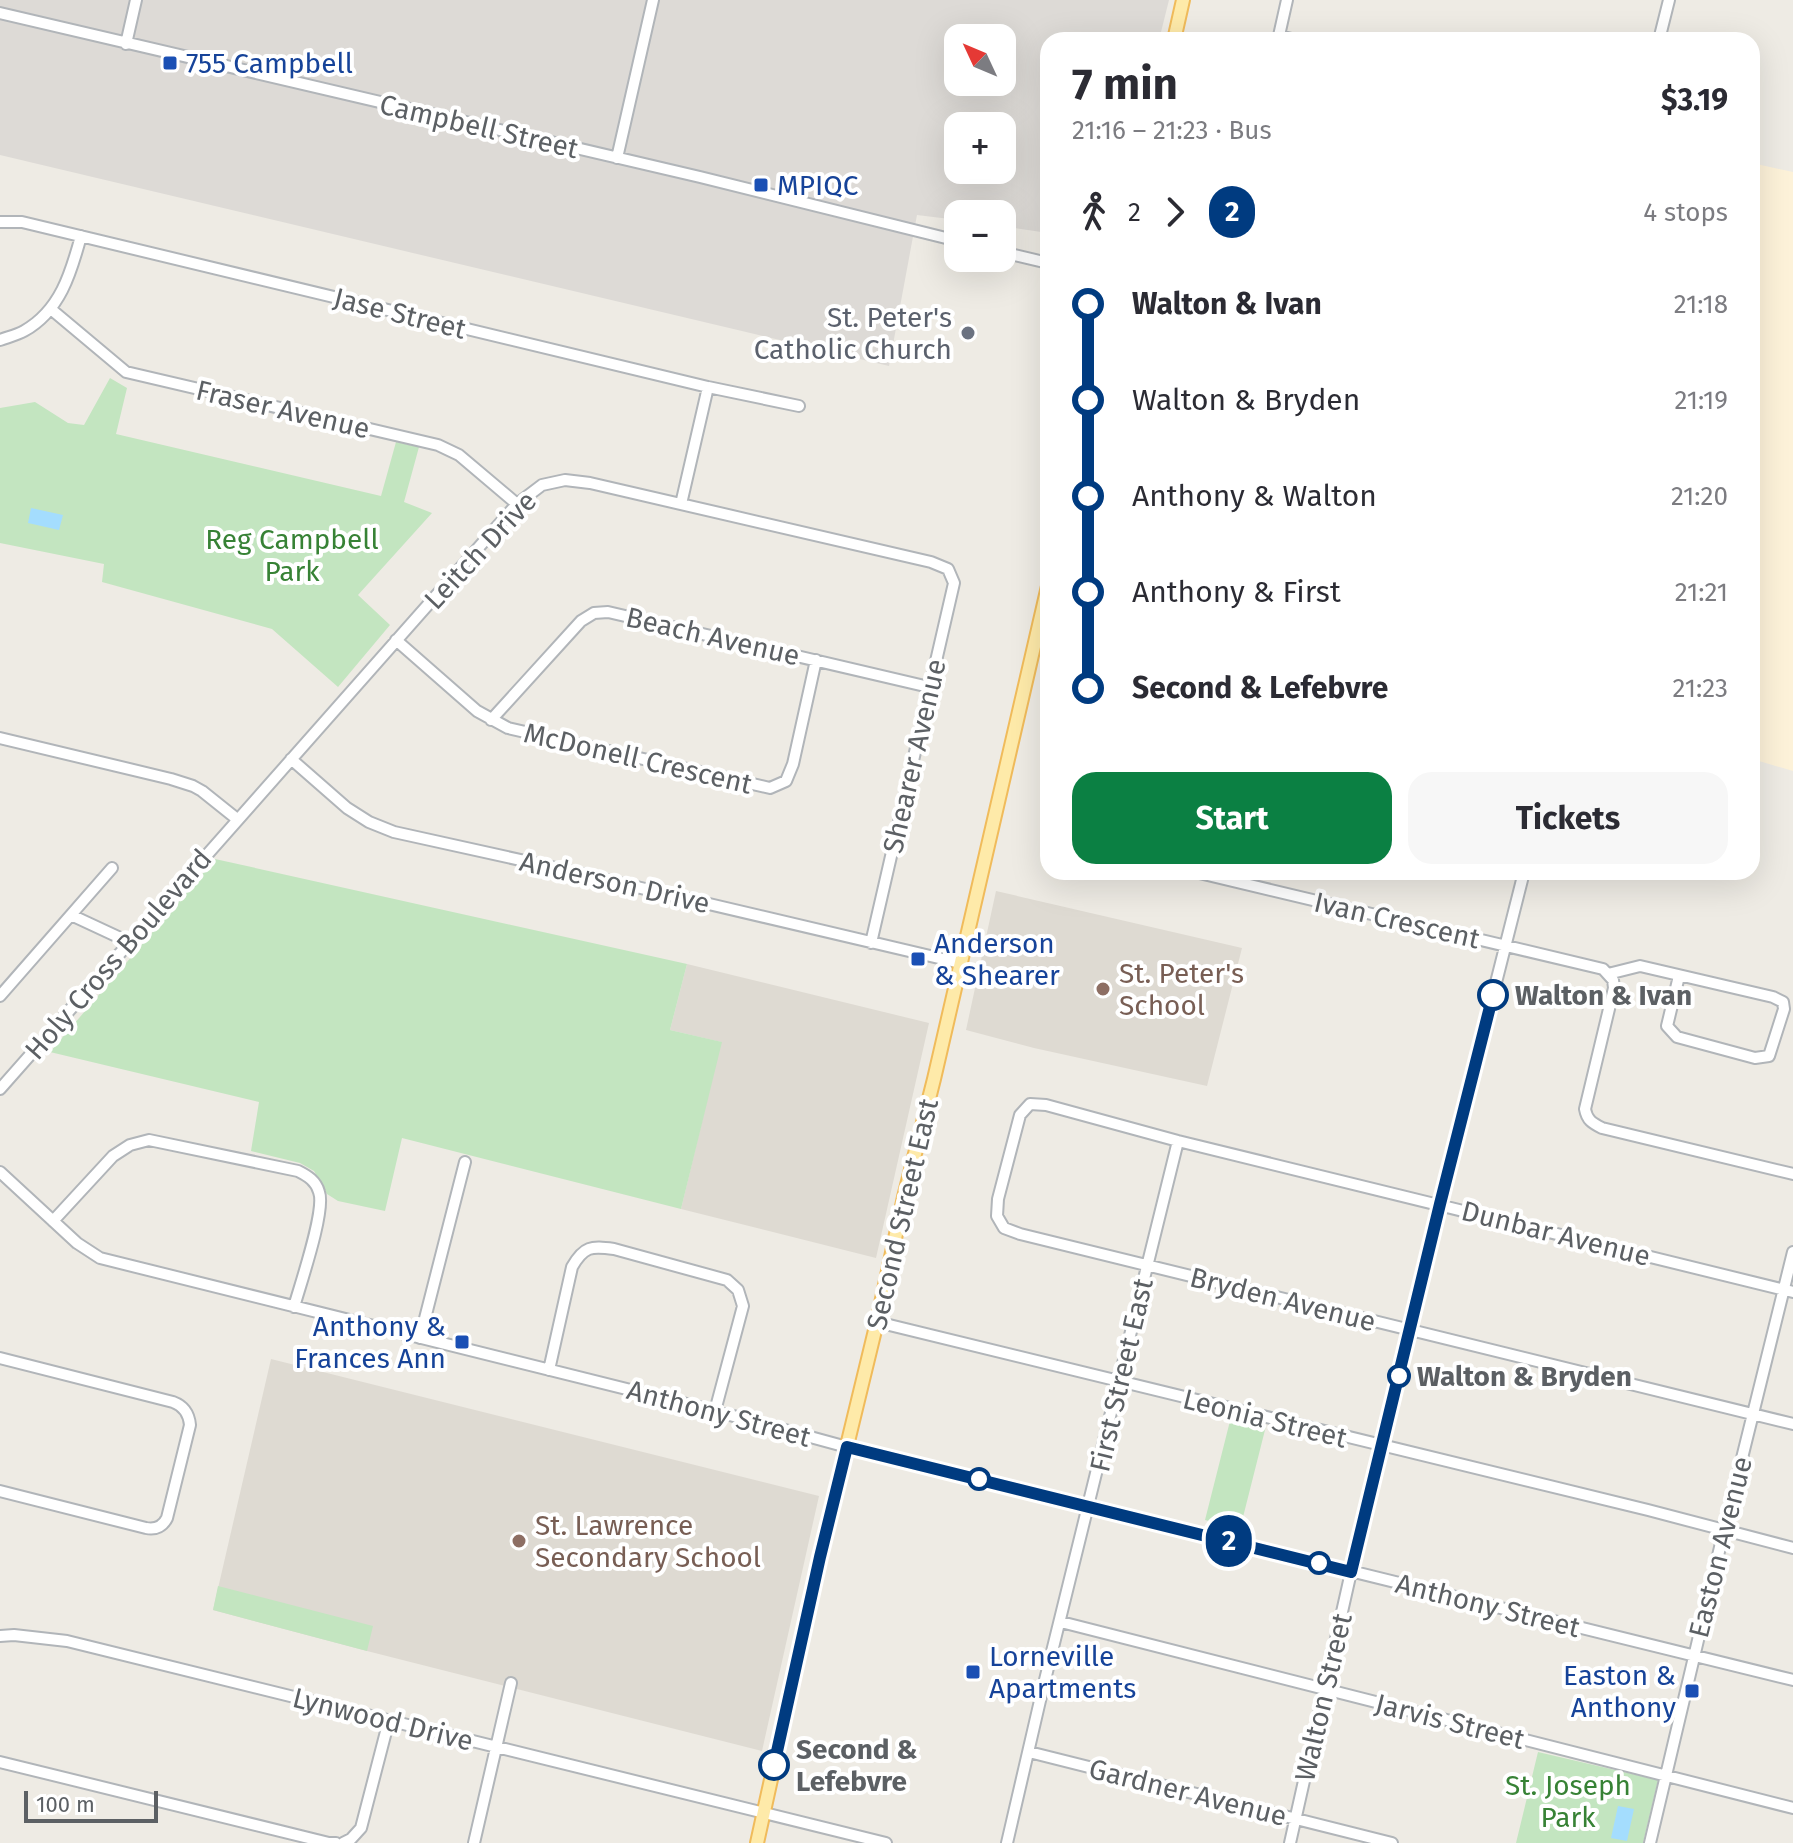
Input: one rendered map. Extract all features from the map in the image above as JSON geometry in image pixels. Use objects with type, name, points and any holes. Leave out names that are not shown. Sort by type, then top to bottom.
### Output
[{"type":"main road","points":[[1176,32],[1183,0]]},
{"type":"main road","name":"Second Street East","points":[[757,1843],[820,1557],[1040,620]]},
{"type":"street","points":[[126,44],[136,0]]},
{"type":"street","points":[[617,158],[653,0]]},
{"type":"street","points":[[1279,32],[1287,0]]},
{"type":"street","points":[[1661,32],[1669,0]]},
{"type":"street","name":"Campbell Street","points":[[0,13],[944,238]]},
{"type":"street","name":"Jase Street","points":[[0,222],[22,222],[708,387],[799,406]]},
{"type":"street","points":[[0,340],[24,331],[52,310],[70,275],[81,236]]},
{"type":"street","points":[[1016,255],[1040,261]]},
{"type":"street","name":"Fraser Avenue","points":[[52,310],[126,372],[438,445],[459,455],[517,504]]},
{"type":"street","points":[[681,504],[708,387]]},
{"type":"street","name":"Leitch Drive","points":[[237,819],[517,504],[542,485],[565,480],[590,483],[931,562],[948,569]]},
{"type":"street","name":"Shearer Avenue","points":[[871,943],[954,583],[948,569]]},
{"type":"street","name":"Beach Avenue","points":[[491,720],[581,621],[594,613],[608,612],[929,687]]},
{"type":"street","name":"McDonell Crescent","points":[[396,640],[477,711],[508,728],[770,788],[786,781],[793,764],[816,660]]},
{"type":"street","points":[[0,738],[182,782],[202,791],[237,819]]},
{"type":"street","name":"Anderson Drive","points":[[291,759],[347,808],[369,822],[394,832],[960,963]]},
{"type":"street","name":"Holy Cross Boulevard","points":[[0,1089],[237,819]]},
{"type":"street","points":[[0,996],[112,868]]},
{"type":"street","name":"Ivan Crescent","points":[[1231,880],[1596,967],[1608,974]]},
{"type":"street","name":"Walton Street","points":[[1290,1843],[1351,1572],[1522,880]]},
{"type":"street","points":[[71,915],[129,942]]},
{"type":"street","points":[[1679,976],[1667,1026],[1677,1037],[1755,1058],[1769,1056],[1788,999],[1640,966],[1608,974],[1614,988],[1585,1109],[1587,1116],[1592,1124],[1602,1128],[1793,1174]]},
{"type":"street","name":"Dunbar Avenue","points":[[1147,1265],[1004,1228],[997,1216],[998,1199],[1020,1115],[1030,1104],[1046,1105],[1178,1141],[1789,1291]]},
{"type":"street","points":[[53,1221],[113,1156],[130,1145],[149,1140],[298,1171],[311,1177],[320,1193],[320,1212],[294,1307]]},
{"type":"street","name":"First Street East","points":[[1007,1843],[1178,1141]]},
{"type":"street","points":[[420,1338],[465,1162]]},
{"type":"street","name":"Anthony Street","points":[[0,1172],[77,1243],[100,1258],[715,1411],[847,1447],[1793,1680]]},
{"type":"street","points":[[549,1370],[572,1267],[580,1253],[595,1247],[614,1249],[727,1280],[738,1290],[743,1306],[715,1411]]},
{"type":"street","name":"Easton Avenue","points":[[1650,1843],[1752,1415],[1789,1291],[1793,1252]]},
{"type":"street","name":"Bryden Avenue","points":[[1147,1265],[1793,1424]]},
{"type":"street","name":"Leonia Street","points":[[877,1322],[1793,1548]]},
{"type":"street","points":[[0,1358],[173,1402],[183,1407],[190,1425],[167,1518],[161,1526],[150,1529],[0,1491]]},
{"type":"street","name":"Jarvis Street","points":[[1061,1622],[1793,1808]]},
{"type":"street","name":"Lynwood Drive","points":[[0,1636],[67,1641],[886,1843]]},
{"type":"street","points":[[474,1843],[511,1683]]},
{"type":"street","points":[[343,1843],[361,1828],[389,1720]]},
{"type":"street","name":"Gardner Avenue","points":[[1029,1752],[1392,1843]]},
{"type":"street","points":[[0,1762],[336,1843]]},
{"type":"shaded area","points":[[0,0],[1169,0],[1161,32],[1040,32],[1040,232],[1016,228],[1016,200],[944,200],[944,218],[917,215],[889,366],[0,155]]},
{"type":"shaded area","points":[[1760,165],[1793,172],[1793,771],[1760,761]]},
{"type":"shaded area","name":"St. Peter's School","points":[[996,891],[1242,948],[1207,1086],[966,1030]]},
{"type":"shaded area","points":[[687,964],[929,1023],[876,1258],[681,1209],[721,1042],[670,1030]]},
{"type":"shaded area","name":"St. Lawrence Secondary School","points":[[271,1359],[819,1496],[762,1751],[213,1610]]},
{"type":"green space","name":"Reg Campbell Park","points":[[110,378],[127,388],[116,434],[381,496],[396,442],[419,447],[404,502],[432,513],[358,595],[390,625],[338,687],[272,629],[102,582],[104,564],[0,543],[0,408],[35,402],[68,423],[84,425]]},
{"type":"green space","points":[[215,859],[687,964],[670,1030],[722,1042],[681,1209],[402,1138],[385,1211],[338,1201],[327,1194],[314,1171],[300,1163],[251,1151],[259,1102],[50,1052]]},
{"type":"green space","points":[[1231,1417],[1266,1426],[1240,1529],[1205,1520]]},
{"type":"green space","points":[[218,1586],[373,1626],[367,1651],[213,1610]]},
{"type":"green space","name":"St. Joseph Park","points":[[1538,1752],[1658,1780],[1643,1843],[1516,1843]]},
{"type":"water","points":[[31,508],[63,515],[59,530],[28,523]]},
{"type":"water","points":[[1618,1806],[1634,1809],[1627,1841],[1611,1838]]},
{"type":"bus line","name":"2","points":[[774,1765],[847,1447],[1351,1572],[1493,995]]},
{"type":"place","name":"755 Campbell","points":[[170,63]]},
{"type":"place","name":"MPIQC","points":[[761,185]]},
{"type":"place","name":"St. Peter's Catholic Church","points":[[968,333]]},
{"type":"place","name":"Anderson & Shearer","points":[[918,959]]},
{"type":"place","name":"St. Peter's School","points":[[1103,989]]},
{"type":"place","name":"Walton & Ivan","points":[[1493,995]]},
{"type":"place","name":"Anthony & Frances Ann","points":[[462,1342]]},
{"type":"place","name":"Walton & Bryden","points":[[1399,1376]]},
{"type":"place","name":"St. Lawrence Secondary School","points":[[519,1541]]},
{"type":"place","name":"Lorneville Apartments","points":[[973,1672]]},
{"type":"place","name":"Easton & Anthony","points":[[1692,1691]]},
{"type":"place","name":"Second & Lefebvre","points":[[774,1765]]}]
